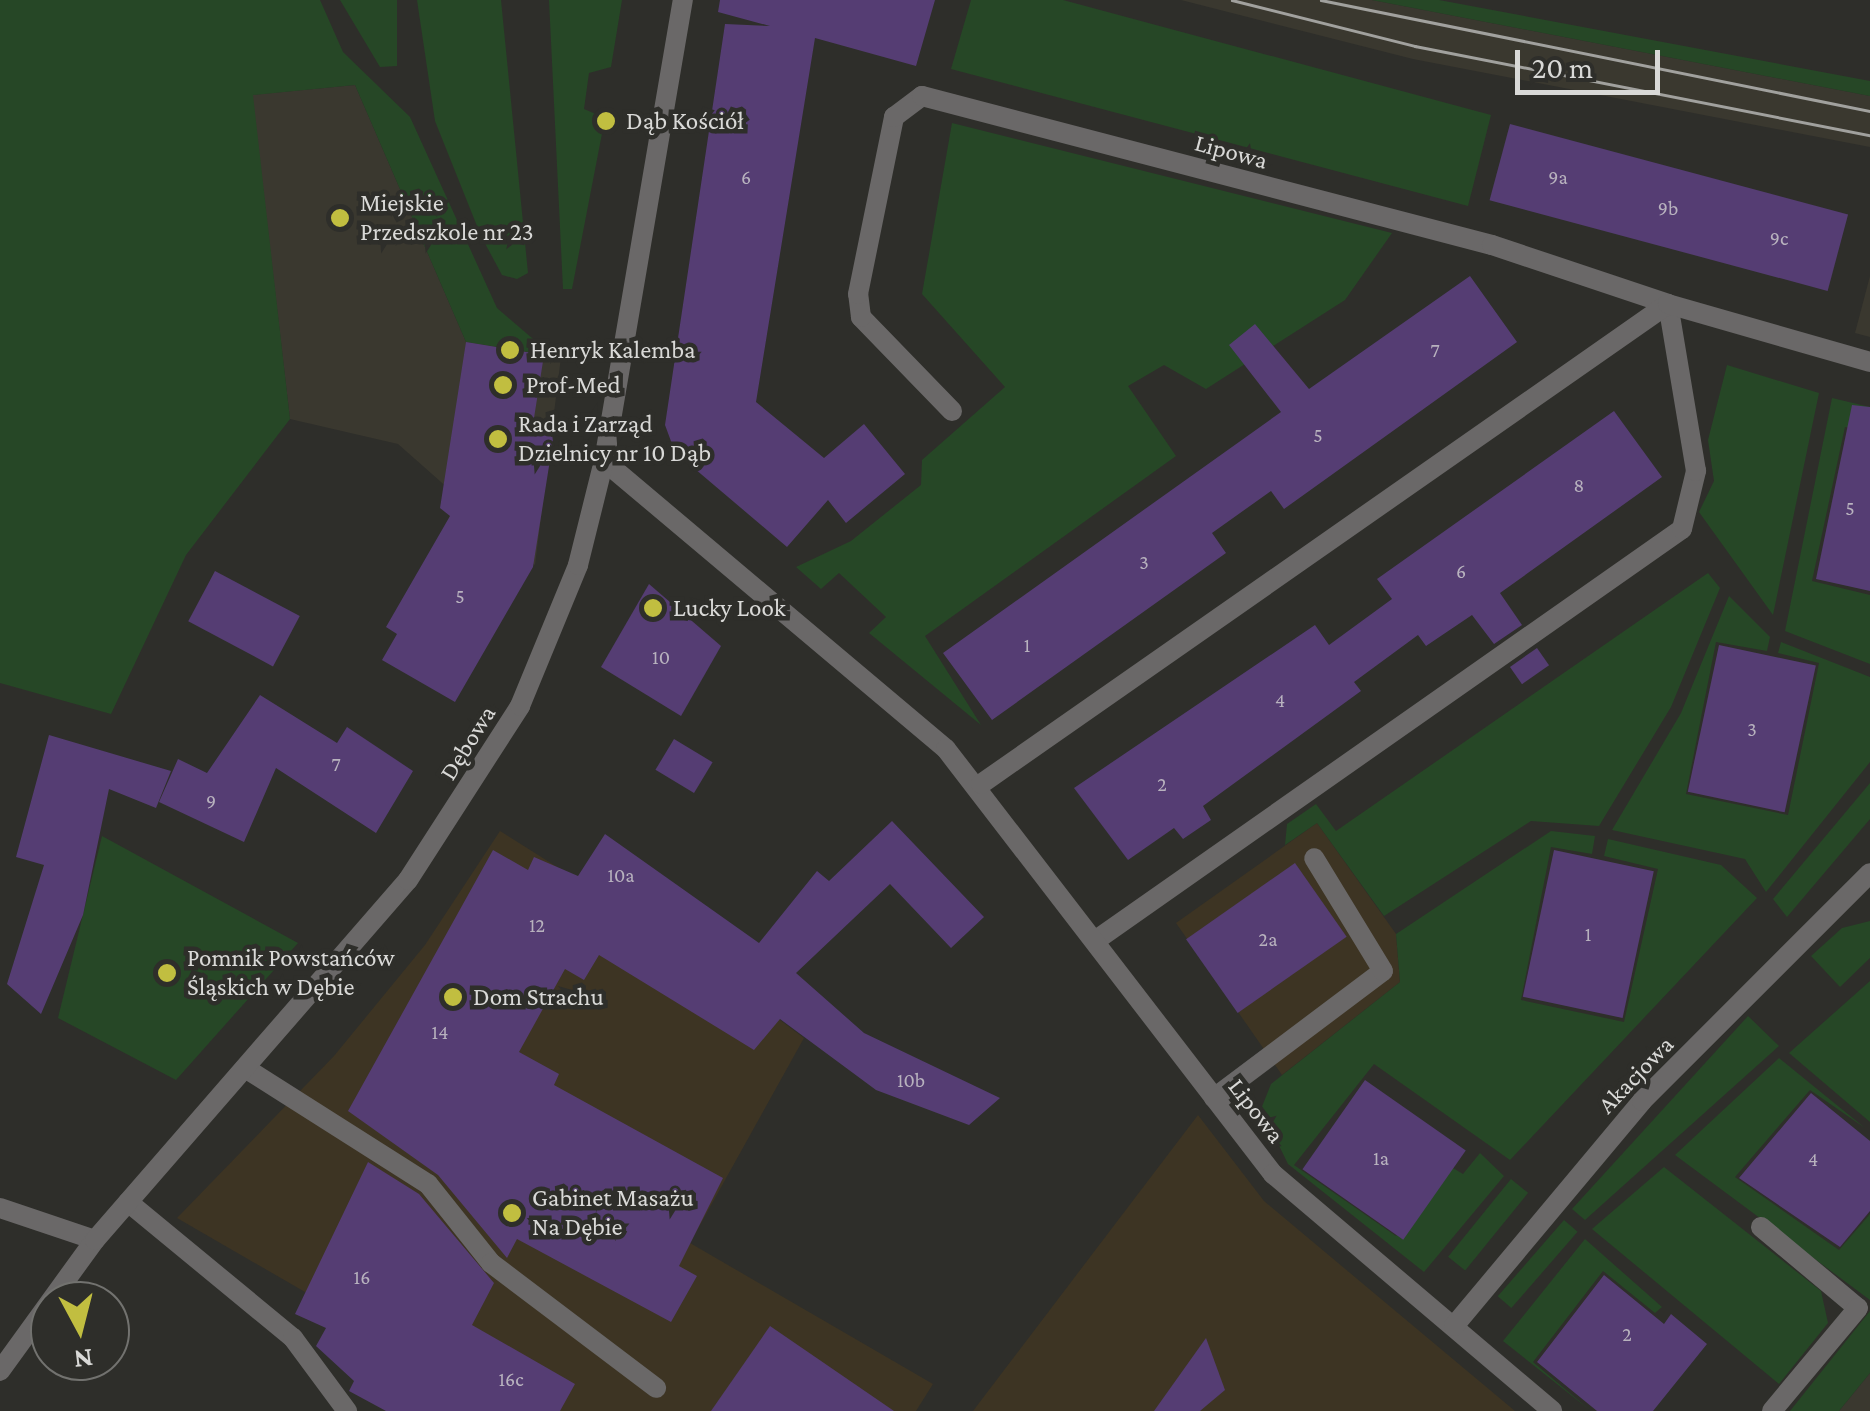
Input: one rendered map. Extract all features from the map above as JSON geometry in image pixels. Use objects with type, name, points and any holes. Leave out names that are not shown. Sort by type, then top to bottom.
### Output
[{"type":"street","name":"Dębowa","points":[[0,1371],[95,1240],[408,880],[520,706],[578,565],[604,461],[683,0]]},
{"type":"street","name":"Lipowa","points":[[952,411],[861,317],[867,228],[894,117],[922,96],[1492,244],[1668,304],[1870,362]]},
{"type":"street","points":[[981,784],[1668,304],[1696,471],[1682,529],[1099,938]]},
{"type":"street","name":"Lipowa","points":[[604,461],[981,784],[1272,1174],[1552,1411]]},
{"type":"street","points":[[1214,1098],[1384,972],[1314,858]]},
{"type":"street","name":"Akacjowa","points":[[1454,1326],[1642,1102],[1869,875]]},
{"type":"street","points":[[245,1068],[428,1184],[491,1263],[656,1388]]},
{"type":"street","points":[[128,1202],[292,1338],[347,1411]]},
{"type":"street","points":[[0,1208],[95,1240]]},
{"type":"street","points":[[1761,1227],[1858,1308],[1772,1411]]},
{"type":"shaded area","points":[[1181,0],[1372,0],[1870,96],[1870,147],[1413,59]]},
{"type":"shaded area","name":"Miejskie Przedszkole nr 23","points":[[355,85],[466,342],[561,357],[535,565],[398,444],[290,419],[252,95]]},
{"type":"shaded area","points":[[1870,276],[1870,337],[1855,333]]},
{"type":"shaded area","points":[[1317,823],[1396,934],[1400,982],[1282,1075],[1176,923]]},
{"type":"shaded area","points":[[500,831],[676,942],[804,1038],[690,1243],[933,1384],[916,1411],[511,1411],[177,1218],[334,1056],[425,945]]},
{"type":"shaded area","points":[[1198,1115],[1264,1201],[1515,1411],[973,1411]]},
{"type":"shaded area","points":[[1870,1373],[1870,1411],[1839,1411]]},
{"type":"green space","points":[[0,0],[320,0],[343,52],[410,117],[497,308],[553,356],[466,342],[355,85],[253,95],[290,419],[186,555],[111,714],[0,683]]},
{"type":"green space","points":[[340,0],[397,0],[397,66],[380,67]]},
{"type":"green space","points":[[417,0],[501,0],[528,273],[517,279],[502,275],[481,236],[435,121]]},
{"type":"green space","points":[[549,0],[622,0],[611,67],[589,73],[584,109],[605,118],[572,289],[563,289]]},
{"type":"green space","points":[[971,0],[1063,0],[1491,115],[1468,206],[951,69]]},
{"type":"green space","points":[[1372,0],[1439,0],[1870,81],[1870,96]]},
{"type":"green space","points":[[952,123],[1392,233],[1345,300],[1206,389],[1164,365],[1128,386],[1176,456],[925,636],[981,725],[869,633],[886,617],[839,573],[821,589],[796,567],[851,541],[921,485],[922,460],[1005,387],[922,294]]},
{"type":"green space","points":[[1727,365],[1819,393],[1773,615],[1699,512],[1714,481],[1708,440]]},
{"type":"green space","points":[[1832,398],[1870,407],[1870,431],[1845,427],[1812,581],[1870,595],[1870,664],[1785,631]]},
{"type":"green space","points":[[1708,573],[1720,588],[1671,707],[1599,826],[1531,821],[1384,916],[1317,823],[1285,845],[1287,824],[1316,804],[1336,831]]},
{"type":"green space","points":[[1729,596],[1770,637],[1767,651],[1716,642],[1686,794],[1788,815],[1819,663],[1778,653],[1781,642],[1870,677],[1870,762],[1766,892],[1745,859],[1612,830],[1681,713]]},
{"type":"green space","points":[[1870,783],[1870,819],[1787,917],[1773,899]]},
{"type":"green space","points":[[1551,831],[1595,836],[1592,854],[1551,847],[1521,1000],[1624,1022],[1658,869],[1604,856],[1608,839],[1721,865],[1757,898],[1510,1160],[1374,1064],[1294,1165],[1396,1236],[1453,1168],[1463,1174],[1480,1153],[1504,1176],[1424,1272],[1288,1164],[1261,1109],[1271,1084],[1400,982],[1396,934]]},
{"type":"green space","points":[[102,836],[298,943],[176,1080],[58,1018]]},
{"type":"green space","points":[[1870,921],[1870,958],[1840,987],[1811,956],[1842,928]]},
{"type":"green space","points":[[1870,981],[1870,1122],[1789,1053]]},
{"type":"green space","points":[[1748,1016],[1779,1046],[1585,1220],[1572,1209]]},
{"type":"green space","points":[[1779,1058],[1865,1128],[1810,1090],[1735,1177],[1839,1250],[1870,1214],[1870,1300],[1675,1155]]},
{"type":"green space","points":[[1664,1167],[1821,1291],[1828,1323],[1779,1384],[1592,1229]]},
{"type":"green space","points":[[1511,1179],[1528,1193],[1465,1271],[1448,1257]]},
{"type":"green space","points":[[1564,1220],[1578,1232],[1511,1308],[1498,1296]]},
{"type":"green space","points":[[1585,1239],[1662,1307],[1655,1313],[1603,1271],[1533,1362],[1591,1411],[1503,1341]]},
{"type":"green space","points":[[1870,1311],[1870,1373],[1839,1411],[1790,1411]]},
{"type":"building","points":[[720,0],[935,0],[916,66],[815,38],[756,402],[824,458],[864,424],[905,474],[846,523],[828,500],[787,547],[675,452],[665,425],[725,24],[770,26],[718,12]]},
{"type":"building","points":[[1510,124],[1848,215],[1828,291],[1490,200]]},
{"type":"building","points":[[1470,276],[1517,342],[1284,509],[1271,491],[1212,533],[1226,553],[992,720],[943,653],[1281,412],[1229,345],[1255,324],[1309,389]]},
{"type":"building","points":[[466,342],[544,355],[534,418],[550,421],[553,441],[533,567],[455,702],[382,660],[397,634],[386,627],[450,516],[440,508]]},
{"type":"building","points":[[1852,405],[1870,407],[1870,591],[1816,579]]},
{"type":"building","points":[[1614,411],[1662,477],[1500,593],[1522,625],[1494,644],[1472,615],[1426,646],[1418,635],[1354,682],[1361,691],[1203,806],[1211,820],[1183,839],[1174,828],[1128,860],[1074,788],[1315,625],[1329,645],[1392,599],[1377,579]]},
{"type":"building","points":[[215,571],[300,616],[273,666],[188,621]]},
{"type":"building","points":[[649,584],[721,646],[681,716],[601,667]]},
{"type":"building","points":[[1719,645],[1816,666],[1785,812],[1688,792]]},
{"type":"building","points":[[1537,648],[1549,665],[1522,684],[1510,667]]},
{"type":"building","points":[[260,695],[337,743],[347,727],[413,771],[376,833],[276,768],[244,842],[159,802],[178,759],[207,773]]},
{"type":"building","points":[[49,735],[171,771],[156,808],[109,789],[83,915],[41,1014],[7,984],[44,865],[16,857]]},
{"type":"building","points":[[674,739],[713,762],[694,793],[655,770]]},
{"type":"building","points":[[892,821],[984,917],[951,948],[890,884],[796,973],[864,1033],[1000,1098],[969,1125],[876,1090],[780,1019],[754,1050],[599,955],[584,980],[565,969],[519,1052],[559,1074],[554,1085],[723,1178],[679,1266],[697,1276],[671,1322],[517,1239],[507,1258],[438,1175],[348,1111],[493,850],[528,870],[534,857],[578,876],[605,834],[759,943],[817,871],[829,881]]},
{"type":"building","points":[[1554,850],[1654,871],[1623,1018],[1523,997]]},
{"type":"building","points":[[1295,863],[1347,937],[1238,1013],[1186,939]]},
{"type":"building","points":[[1365,1080],[1466,1151],[1403,1240],[1302,1169]]},
{"type":"building","points":[[1811,1093],[1870,1141],[1870,1211],[1840,1247],[1739,1178]]},
{"type":"building","points":[[368,1162],[419,1194],[494,1283],[472,1325],[575,1384],[560,1411],[386,1411],[349,1391],[354,1381],[316,1346],[326,1328],[295,1314]]},
{"type":"building","points":[[1604,1275],[1664,1324],[1671,1314],[1707,1344],[1653,1411],[1597,1411],[1537,1362]]},
{"type":"building","points":[[770,1326],[894,1411],[711,1411]]},
{"type":"building","points":[[1206,1338],[1225,1390],[1200,1411],[1154,1411]]},
{"type":"tram line","points":[[1232,0],[1415,46],[1870,135]]},
{"type":"tram line","points":[[1321,0],[1870,111]]},
{"type":"place","name":"Dąb Kościół","points":[[606,121]]},
{"type":"place","name":"Miejskie Przedszkole nr 23","points":[[340,218]]},
{"type":"place","name":"Henryk Kalemba","points":[[510,350]]},
{"type":"place","name":"Prof-Med","points":[[503,385]]},
{"type":"place","name":"Rada i Zarząd Dzielnicy nr 10 Dąb","points":[[498,439]]},
{"type":"place","name":"Lucky Look","points":[[653,608]]},
{"type":"place","name":"Pomnik Powstańców Śląskich w Dębie","points":[[167,973]]},
{"type":"place","name":"Dom Strachu","points":[[453,997]]},
{"type":"place","name":"Gabinet Masażu Na Dębie","points":[[512,1213]]}]
